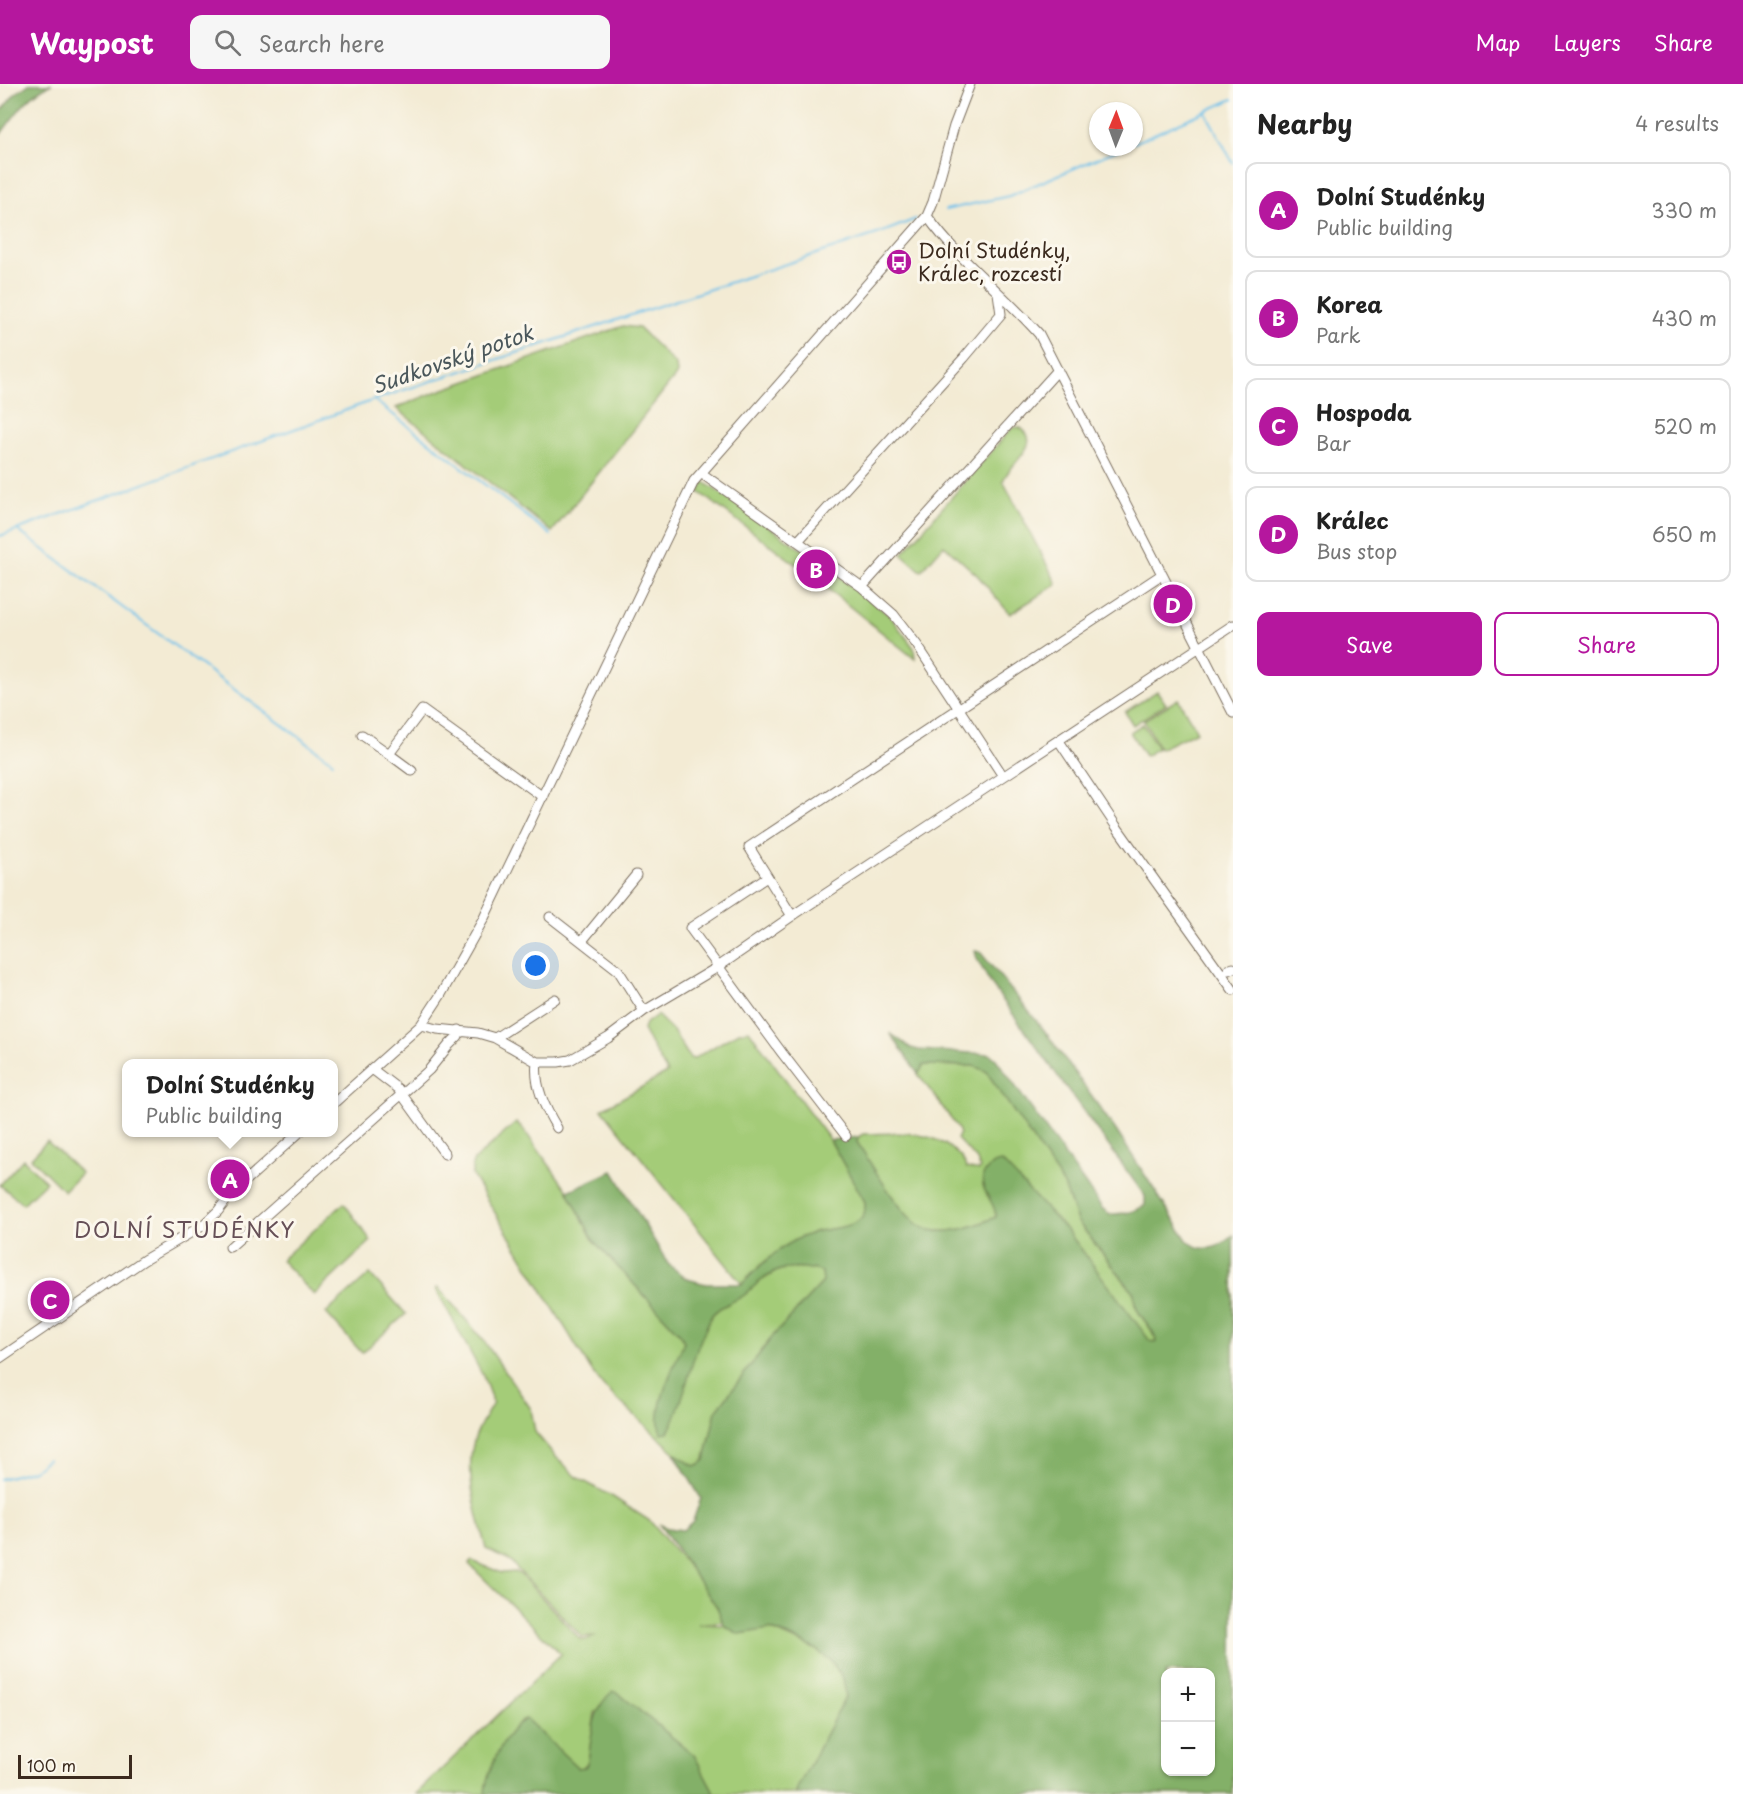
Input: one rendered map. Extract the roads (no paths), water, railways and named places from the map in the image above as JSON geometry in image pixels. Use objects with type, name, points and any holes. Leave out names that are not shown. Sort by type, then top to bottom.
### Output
[{"type":"street","points":[[338,1099],[420,1025],[440,996],[483,920],[690,488],[700,473],[927,216],[969,84]]},
{"type":"street","points":[[927,216],[949,244],[1039,334],[1233,714]]},
{"type":"street","points":[[798,541],[1001,314],[998,293]]},
{"type":"street","points":[[862,587],[1058,370]]},
{"type":"street","points":[[700,473],[862,587],[894,615],[917,645],[1003,776]]},
{"type":"street","points":[[792,916],[749,847],[1161,575]]},
{"type":"street","points":[[420,1025],[495,1038],[537,1062],[551,1063],[570,1060],[608,1038],[644,1011],[718,967],[1233,625]]},
{"type":"street","points":[[389,754],[422,710],[543,797]]},
{"type":"street","points":[[362,735],[412,771]]},
{"type":"street","points":[[1059,741],[1233,990]]},
{"type":"street","points":[[582,940],[636,876]]},
{"type":"street","points":[[767,877],[690,928],[846,1136]]},
{"type":"street","points":[[550,917],[618,970],[644,1011]]},
{"type":"street","points":[[495,1038],[555,999]]},
{"type":"street","points":[[230,1247],[429,1070],[458,1036],[459,1030]]},
{"type":"street","points":[[537,1062],[535,1074],[539,1089],[546,1111],[557,1128]]},
{"type":"street","points":[[372,1069],[392,1083],[402,1094],[445,1154]]},
{"type":"street","points":[[0,1358],[144,1260],[202,1226],[231,1194],[294,1137]]},
{"type":"waterway","name":"Sudkovský potok","points":[[1143,139],[1233,99]]},
{"type":"waterway","points":[[1206,113],[1233,163]]},
{"type":"waterway","name":"Sudkovský potok","points":[[945,210],[1009,196],[1103,156]]},
{"type":"waterway","name":"Sudkovský potok","points":[[0,536],[374,400],[880,233],[916,219]]},
{"type":"waterway","points":[[374,400],[551,535]]},
{"type":"waterway","points":[[17,530],[333,762]]},
{"type":"waterway","points":[[0,1479],[34,1470],[48,1459]]},
{"type":"place","name":"Dolní Studénky, Králec, rozcestí","points":[[899,262]]},
{"type":"place","name":"Korea","points":[[816,569]]},
{"type":"place","name":"Králec","points":[[1173,604]]},
{"type":"place","name":"Dolní Studénky","points":[[230,1179]]},
{"type":"place","name":"Hospoda","points":[[50,1300]]},
{"type":"district","name":"DOLNÍ STUDÉNKY","points":[[185,1228]]}]
